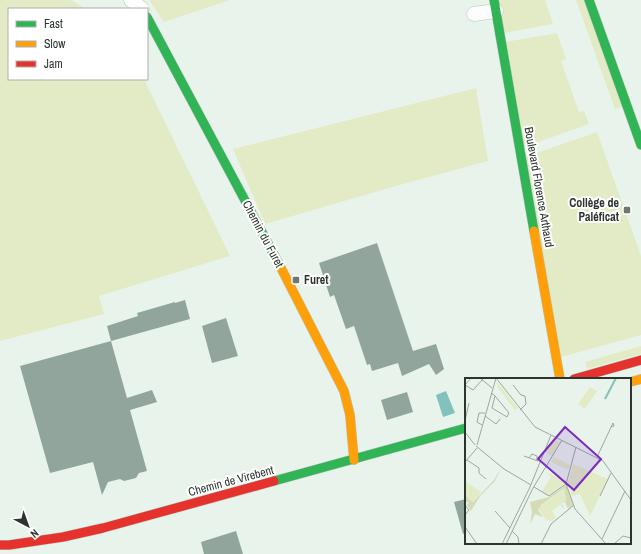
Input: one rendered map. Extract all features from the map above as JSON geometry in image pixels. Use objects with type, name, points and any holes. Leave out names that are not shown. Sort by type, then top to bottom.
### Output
[{"type":"street","points":[[131,0],[141,8]]},
{"type":"street","points":[[589,0],[641,145]]},
{"type":"street","points":[[474,14],[495,5]]},
{"type":"street","name":"Boulevard Florence Arthaud","points":[[495,5],[560,378]]},
{"type":"street","name":"Chemin du Furet","points":[[148,19],[273,252],[344,391],[350,415],[354,460]]},
{"type":"street","points":[[578,378],[641,360]]},
{"type":"street","points":[[631,382],[641,379]]},
{"type":"street","name":"Chemin de Virebent","points":[[0,545],[63,537],[103,528],[465,428]]},
{"type":"green space","points":[[0,0],[71,0],[84,8],[8,8],[8,80],[144,80],[230,256],[99,296],[104,314],[0,341]]},
{"type":"green space","points":[[149,0],[230,0],[164,22]]},
{"type":"green space","points":[[498,0],[545,0],[553,24],[504,33]]},
{"type":"green space","points":[[576,0],[585,0],[622,107],[615,109]]},
{"type":"green space","points":[[557,33],[566,59],[561,61],[579,112],[584,111],[589,124],[524,147],[505,42]]},
{"type":"green space","points":[[476,88],[488,161],[265,224],[233,149]]},
{"type":"green space","points":[[597,132],[641,256],[641,335],[561,357],[525,157]]},
{"type":"green space","points":[[641,346],[641,354],[587,369],[585,362]]},
{"type":"water","points":[[446,391],[455,413],[443,417],[436,395]]},
{"type":"building","points":[[377,243],[413,351],[436,344],[444,369],[436,375],[429,364],[402,376],[398,363],[372,371],[370,364],[367,365],[354,326],[346,329],[334,295],[330,297],[319,263]]},
{"type":"building","points":[[185,300],[190,319],[111,341],[107,326],[138,316],[137,313]]},
{"type":"building","points":[[226,318],[238,356],[212,363],[202,326]]},
{"type":"building","points":[[111,341],[127,398],[152,390],[157,402],[130,410],[147,471],[139,473],[136,478],[124,481],[120,479],[108,482],[102,495],[93,462],[50,473],[20,366]]},
{"type":"building","points":[[407,392],[413,412],[387,420],[381,400]]},
{"type":"building","points":[[465,499],[465,533],[463,534],[454,502]]},
{"type":"building","points":[[236,531],[243,554],[204,554],[201,542]]},
{"type":"traffic: fast","points":[[494,0],[534,231]]},
{"type":"traffic: fast","points":[[589,0],[641,145]]},
{"type":"traffic: fast","points":[[148,19],[280,266]]},
{"type":"traffic: fast","points":[[274,481],[465,428]]},
{"type":"traffic: slow","points":[[534,231],[560,378]]},
{"type":"traffic: slow","points":[[280,266],[344,391],[350,415],[354,460]]},
{"type":"traffic: slow","points":[[631,382],[641,379]]},
{"type":"traffic: jam","points":[[578,378],[641,360]]},
{"type":"traffic: jam","points":[[0,545],[63,537],[103,528],[274,481]]},
{"type":"place","name":"Collège de Paléficat","points":[[627,210]]},
{"type":"place","name":"Furet","points":[[296,280]]}]
